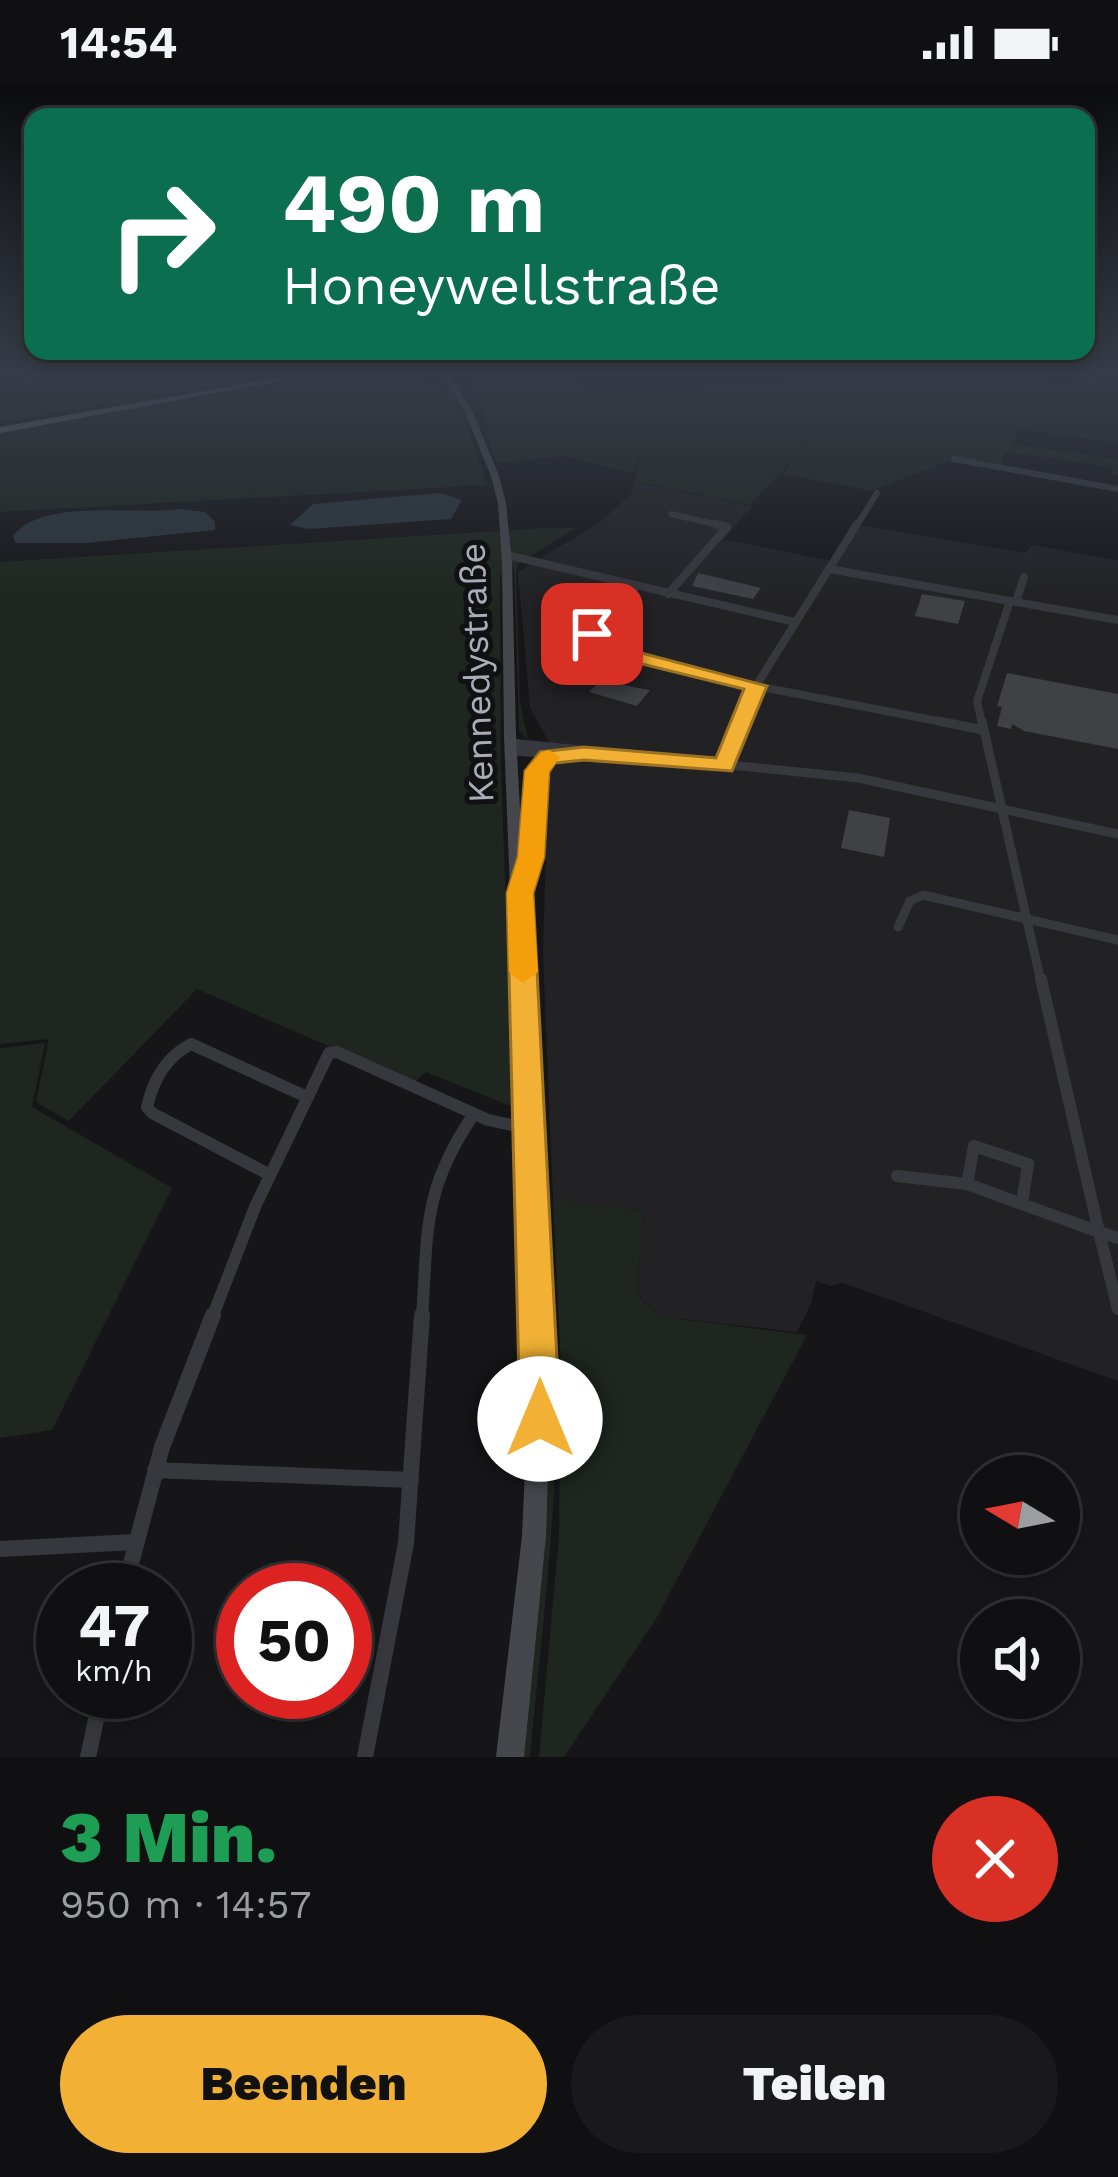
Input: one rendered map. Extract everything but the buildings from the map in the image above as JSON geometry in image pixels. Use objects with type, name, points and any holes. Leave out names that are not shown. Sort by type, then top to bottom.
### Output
[{"type":"main road","name":"Kennedystraße","points":[[484,453],[495,476],[507,572],[531,1129],[539,1457],[510,1757]]},
{"type":"street","points":[[954,459],[1118,489]]},
{"type":"street","points":[[724,766],[756,686],[877,494]]},
{"type":"street","points":[[668,593],[727,527],[671,514]]},
{"type":"street","points":[[506,555],[795,622]]},
{"type":"street","points":[[507,572],[527,560]]},
{"type":"street","points":[[829,568],[1118,620]]},
{"type":"street","points":[[1024,577],[977,695],[1024,916],[1118,1309]]},
{"type":"street","points":[[637,586],[592,634],[592,644],[756,686],[983,730]]},
{"type":"street","points":[[511,747],[584,754]]},
{"type":"street","points":[[511,747],[858,778],[1118,834]]},
{"type":"street","name":"Kennedystraße","points":[[520,893],[531,857],[537,771],[548,757],[566,754]]},
{"type":"street","points":[[898,928],[910,901],[923,895],[1118,940]]},
{"type":"street","points":[[270,1175],[152,1113],[146,1107],[148,1095],[177,1050],[195,1044],[307,1097]]},
{"type":"street","points":[[130,1563],[154,1470],[270,1175],[326,1057],[337,1052],[474,1114],[508,1127],[531,1129]]},
{"type":"street","points":[[365,1757],[403,1570],[431,1195],[449,1151],[474,1114]]},
{"type":"street","points":[[967,1184],[974,1145],[1028,1164],[1022,1204]]},
{"type":"street","points":[[897,1176],[967,1184],[1118,1238]]},
{"type":"street","points":[[154,1470],[411,1480]]},
{"type":"street","points":[[0,1549],[135,1542]]},
{"type":"street","points":[[88,1757],[96,1719]]},
{"type":"shaded area","points":[[0,453],[476,453],[488,485],[0,512]]},
{"type":"shaded area","points":[[493,453],[641,453],[633,473],[563,456],[497,463]]},
{"type":"shaded area","points":[[642,453],[799,453],[750,505],[635,481]]},
{"type":"shaded area","points":[[800,453],[1005,453],[1000,467],[953,459],[872,491],[782,474]]},
{"type":"shaded area","points":[[1013,453],[1118,459],[1118,475],[1112,475],[1111,467]]},
{"type":"shaded area","points":[[635,482],[752,506],[724,539],[836,562],[859,525],[1025,553],[1032,545],[1118,560],[1118,1381],[843,1283],[831,1286],[816,1281],[797,1332],[663,1317],[637,1290],[644,1211],[553,1199],[543,953],[549,742],[530,708],[518,572],[597,524],[630,496]]},
{"type":"shaded area","points":[[440,493],[462,500],[451,519],[308,529],[290,525],[313,504]]},
{"type":"shaded area","points":[[66,512],[205,512],[215,522],[215,530],[86,543],[15,543],[13,536],[26,524]]},
{"type":"shaded area","points":[[576,528],[519,563],[516,571],[520,701],[528,740],[519,730],[514,567],[500,575],[501,767],[513,1107],[426,1072],[414,1083],[197,989],[69,1121],[36,1102],[49,1039],[0,1044],[0,562]]},
{"type":"shaded area","points":[[535,879],[535,1000],[557,1413],[549,1561],[530,1757],[522,1757],[549,1460],[529,952]]},
{"type":"shaded area","points":[[45,1043],[32,1107],[172,1188],[52,1430],[0,1438],[0,1048]]},
{"type":"shaded area","points":[[553,1199],[644,1211],[637,1290],[642,1301],[663,1317],[807,1335],[656,1619],[564,1757],[539,1757],[559,1535],[561,1368]]},
{"type":"slow traffic","points":[[523,972],[520,893],[531,857],[537,771],[549,757]]},
{"type":"route","points":[[540,1419],[520,893],[531,857],[537,771],[548,757],[566,754],[724,766],[756,686],[600,648],[590,641],[592,634]]}]
